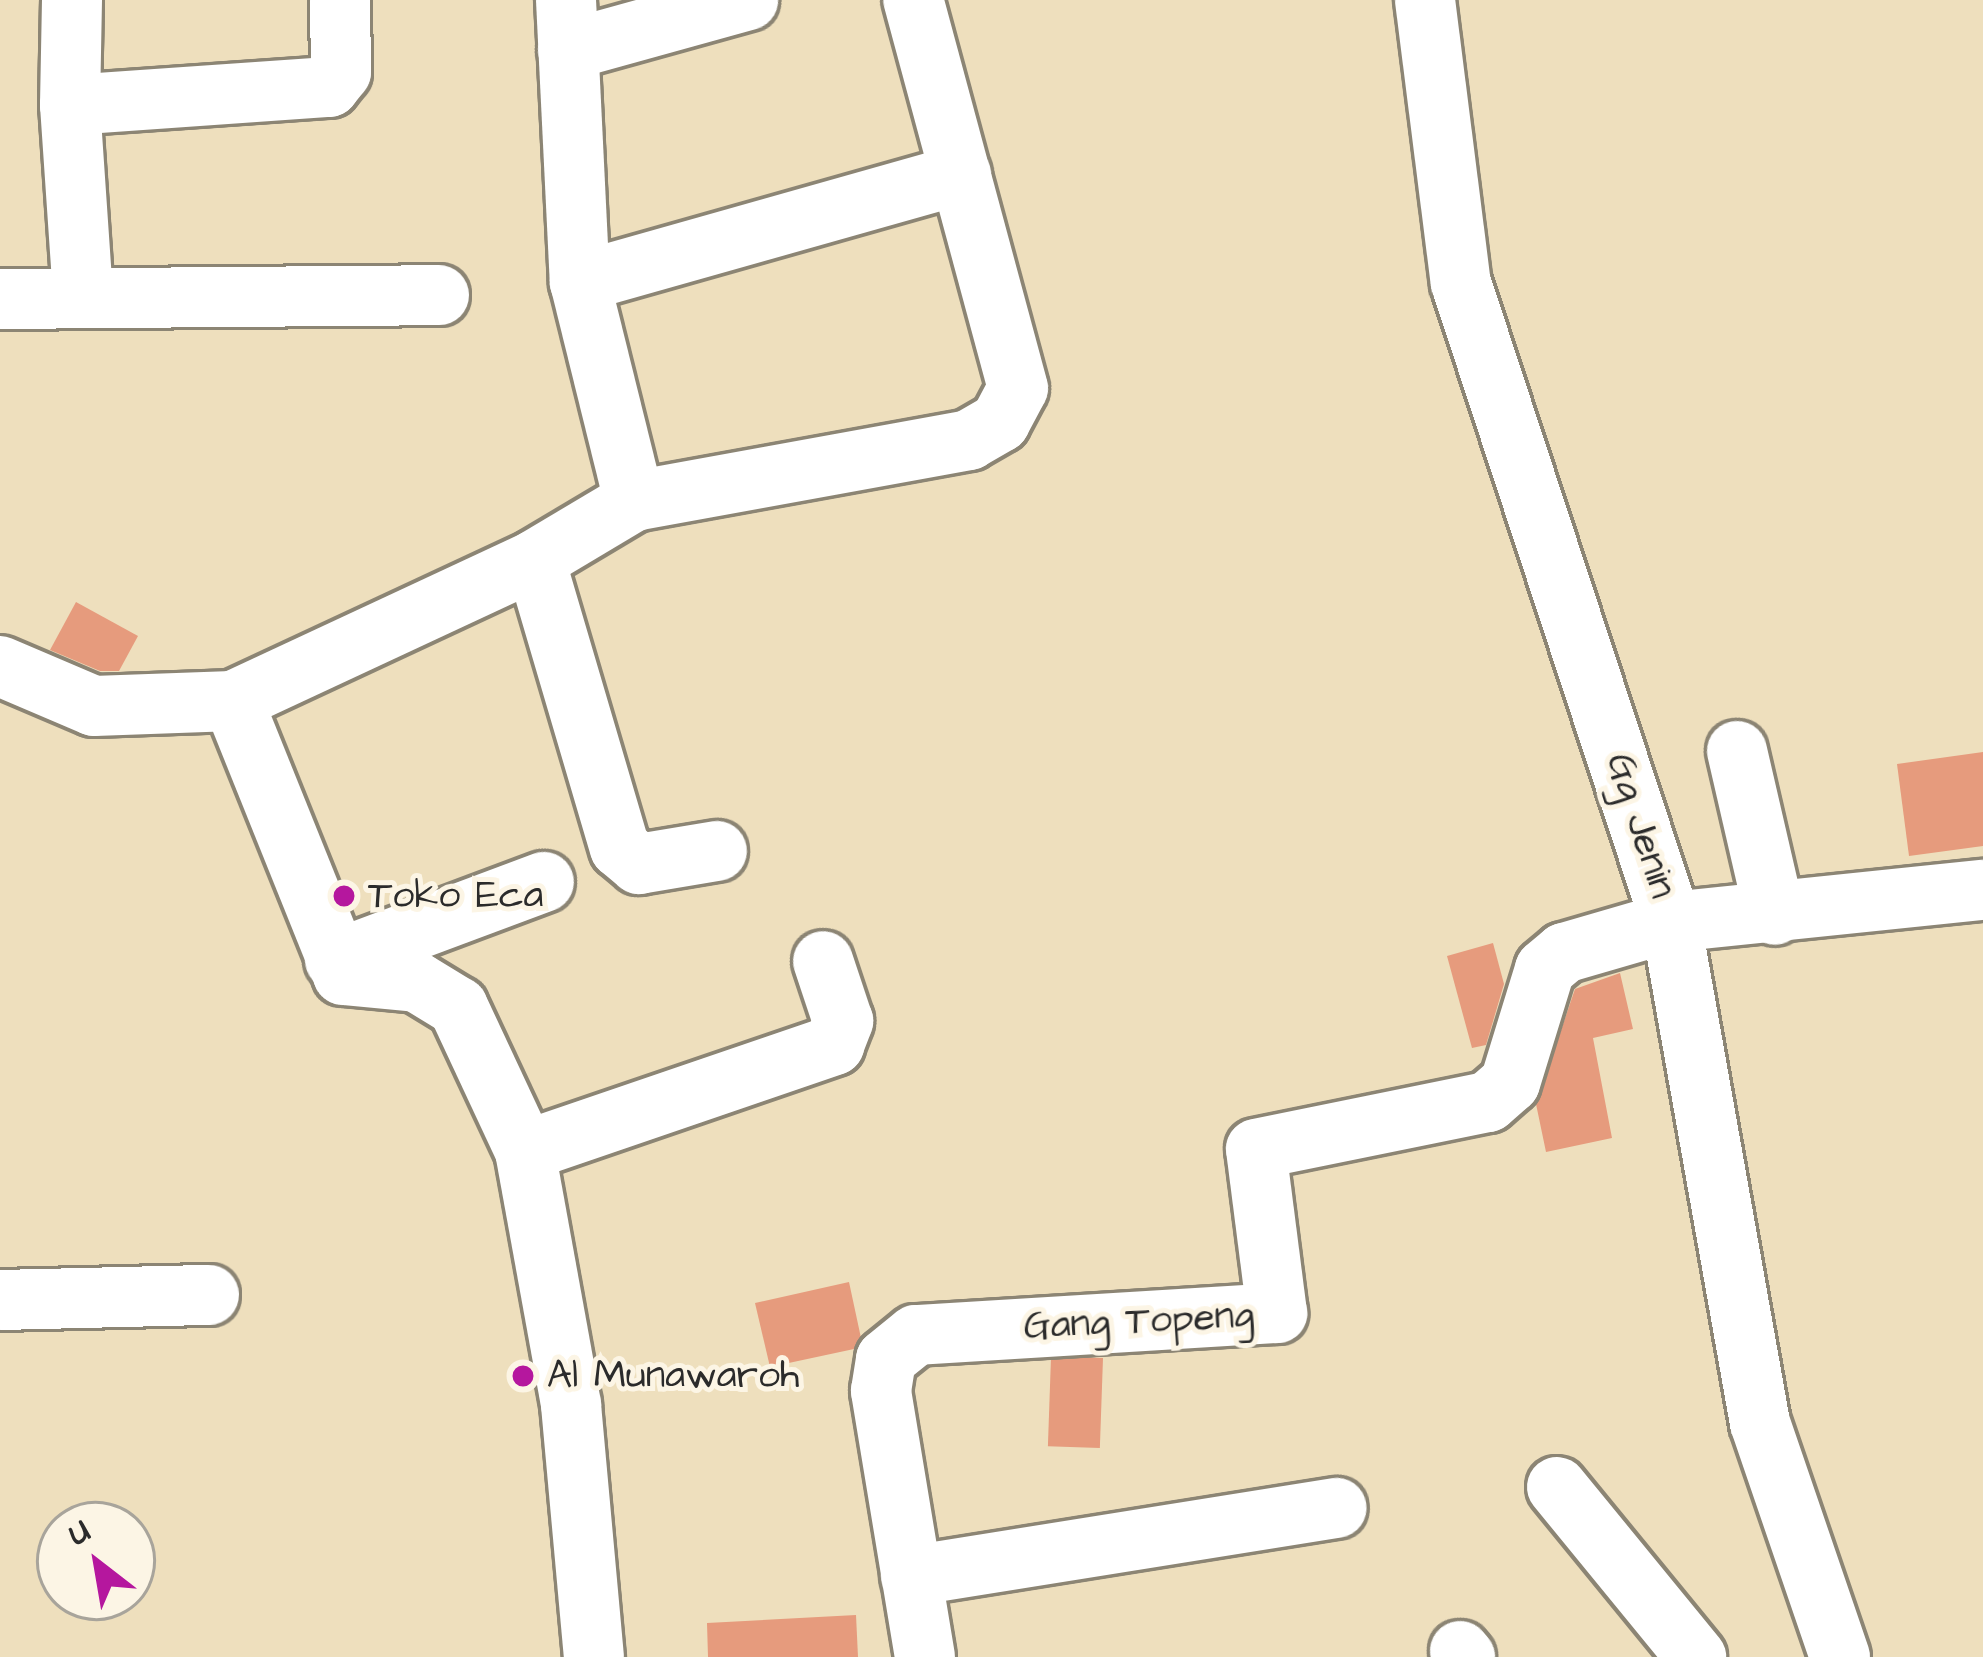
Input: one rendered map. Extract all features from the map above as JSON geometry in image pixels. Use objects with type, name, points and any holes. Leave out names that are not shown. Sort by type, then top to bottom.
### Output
[{"type":"street","points":[[72,0],[70,105],[83,298]]},
{"type":"street","points":[[70,105],[329,88],[341,72],[340,0]]},
{"type":"street","points":[[634,501],[580,282],[567,25],[748,0]]},
{"type":"street","points":[[0,666],[94,706],[232,700],[535,560],[634,501],[969,440],[1000,422],[1018,388],[913,0]]},
{"type":"street","name":"Gg Jenin","points":[[1425,0],[1460,283],[1670,922],[1760,1423],[1840,1657]]},
{"type":"street","points":[[580,282],[961,174]]},
{"type":"street","points":[[0,299],[439,296]]},
{"type":"street","points":[[535,560],[620,848],[639,864],[717,851]]},
{"type":"street","points":[[232,700],[334,960],[356,981],[417,982],[458,1007],[525,1150],[571,1405],[593,1657]]},
{"type":"street","points":[[1737,751],[1774,915]]},
{"type":"street","points":[[334,960],[544,882]]},
{"type":"street","name":"Gang Topeng","points":[[925,1657],[881,1391],[886,1359],[916,1335],[1277,1313],[1256,1149],[1489,1102],[1510,1083],[1545,969],[1564,953],[1670,922],[1774,915],[1983,890]]},
{"type":"street","points":[[525,1150],[834,1045],[842,1021],[823,961]]},
{"type":"street","points":[[0,1300],[209,1295]]},
{"type":"street","points":[[1558,1486],[1696,1657]]},
{"type":"street","points":[[911,1576],[1337,1508]]},
{"type":"building","points":[[76,602],[138,636],[119,671],[100,671],[50,650]]},
{"type":"building","points":[[1983,752],[1983,846],[1909,856],[1897,764]]},
{"type":"building","points":[[1493,943],[1504,984],[1486,1045],[1472,1048],[1447,956]]},
{"type":"building","points":[[1620,973],[1633,1029],[1593,1038],[1612,1138],[1546,1152],[1536,1104],[1575,989]]},
{"type":"building","points":[[849,1282],[861,1338],[854,1349],[770,1367],[755,1303]]},
{"type":"building","points":[[1051,1356],[1103,1358],[1100,1448],[1048,1446]]},
{"type":"building","points":[[856,1615],[858,1657],[708,1657],[707,1623]]},
{"type":"place","name":"Toko Eca","points":[[344,896]]},
{"type":"place","name":"Al Munawaroh","points":[[523,1376]]}]
